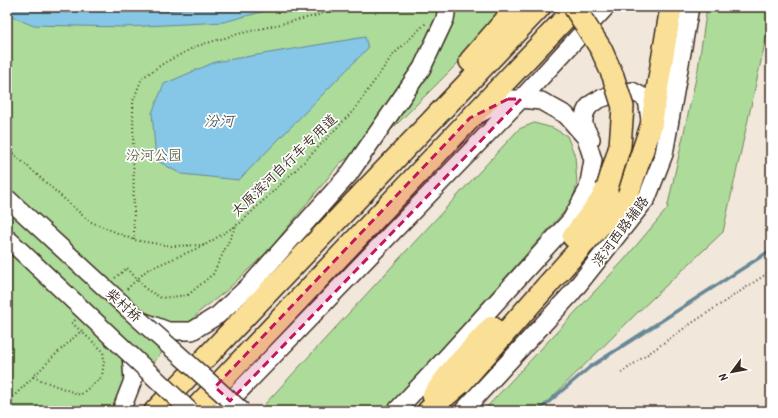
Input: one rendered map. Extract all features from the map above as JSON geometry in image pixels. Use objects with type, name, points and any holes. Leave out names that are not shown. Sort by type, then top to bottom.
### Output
[{"type":"highway","points":[[433,118],[455,77],[517,7]]},
{"type":"highway","points":[[156,411],[540,7]]},
{"type":"highway","points":[[191,411],[575,7],[602,49],[623,107],[620,146],[607,188],[601,200],[570,241],[452,370],[422,411]]},
{"type":"highway","points":[[428,411],[461,383],[628,194],[652,126],[671,7]]},
{"type":"main road","points":[[140,320],[168,332],[192,331],[218,314],[251,284],[349,174],[422,68],[444,19],[447,7]]},
{"type":"main road","points":[[220,411],[521,99],[606,7]]},
{"type":"main road","name":"滨河西路辅路","points":[[463,411],[571,294],[647,198],[664,154],[690,7]]},
{"type":"main road","points":[[396,411],[572,220],[588,189],[593,160],[594,146],[584,125],[584,114],[589,106],[602,97],[632,91],[647,99],[652,126]]},
{"type":"main road","points":[[470,118],[508,99],[541,100],[566,115],[586,138],[593,160]]},
{"type":"main road","name":"柴村桥","points":[[7,198],[242,411]]},
{"type":"main road","points":[[7,238],[191,411]]},
{"type":"main road","points":[[121,411],[133,380],[131,355]]},
{"type":"path","points":[[134,240],[133,101],[142,78],[164,63],[197,46],[238,34],[319,14],[335,7]]},
{"type":"path","name":"太原滨河自行车专用道","points":[[124,292],[147,270],[205,245],[237,225],[305,161],[354,110],[392,56],[431,18]]},
{"type":"path","points":[[7,148],[89,221],[134,240],[171,246],[205,245]]},
{"type":"path","points":[[105,288],[127,268],[146,289],[161,298],[188,295],[213,274],[237,225]]},
{"type":"path","points":[[621,373],[686,327],[771,272]]},
{"type":"path","points":[[32,377],[80,395],[102,378],[104,360],[103,351],[72,323],[83,310]]},
{"type":"path","points":[[7,403],[83,329]]},
{"type":"highlighted area","points":[[508,99],[521,99],[494,125],[230,401],[215,387],[470,118]]},
{"type":"green space","name":"汾河公园","points":[[7,7],[504,7],[460,61],[388,133],[340,163],[270,249],[226,291],[200,311],[109,411],[7,411]]},
{"type":"green space","points":[[707,7],[771,7],[771,16],[723,232],[637,313],[538,411],[483,411],[624,260],[667,209],[698,69]]},
{"type":"green space","points":[[534,123],[553,128],[567,136],[575,156],[577,184],[571,204],[386,411],[271,411],[264,405],[519,129]]},
{"type":"water","points":[[7,7],[107,7],[109,9],[167,11],[195,7],[280,7],[224,22],[125,27],[31,25],[7,14]]},
{"type":"water","name":"汾河","points":[[365,37],[368,48],[239,180],[181,174],[156,160],[152,113],[164,84],[215,62]]},
{"type":"waterway","points":[[538,411],[590,367],[771,250]]}]
